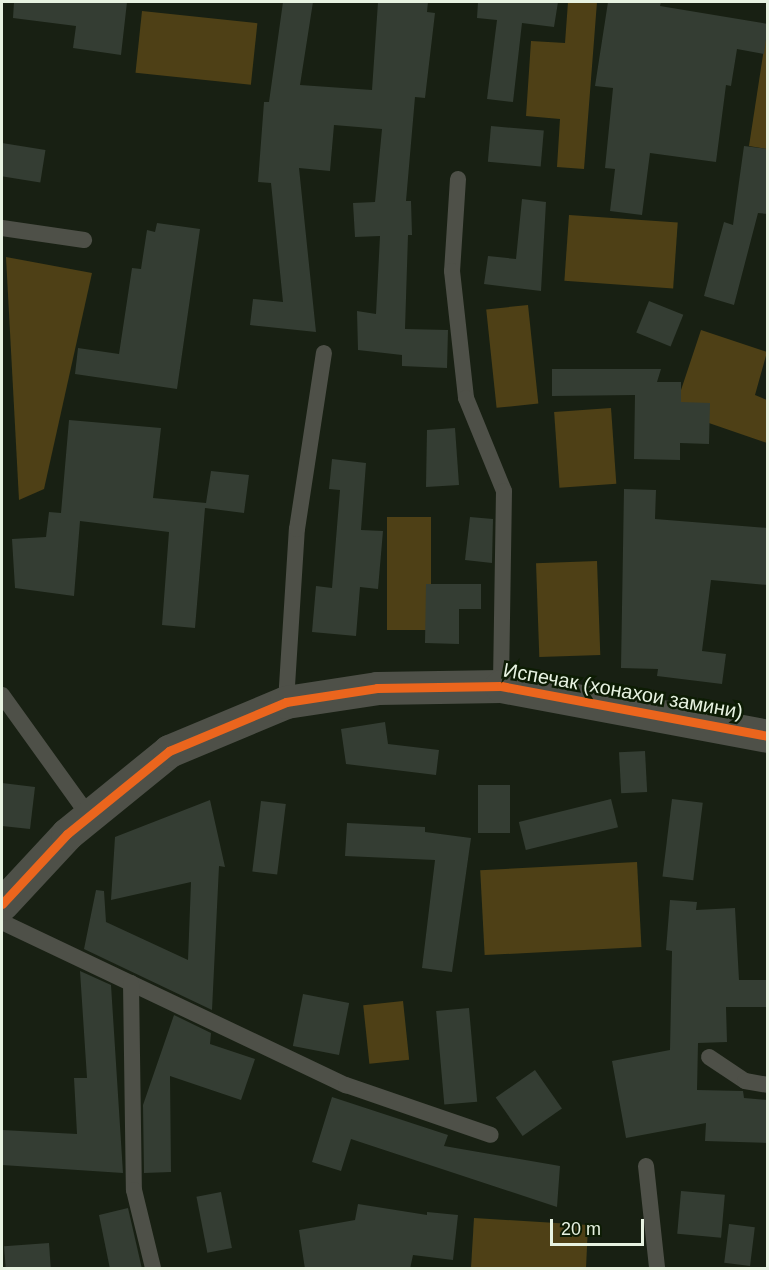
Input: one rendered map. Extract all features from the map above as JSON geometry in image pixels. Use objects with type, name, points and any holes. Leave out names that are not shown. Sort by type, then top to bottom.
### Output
[{"type":"street","name":"Испечак (хонахои замини)","points":[[2,904],[67,834],[169,751],[286,702],[378,688],[501,686],[768,736]]},
{"type":"lane","points":[[458,179],[452,271],[466,398],[504,491],[501,686]]},
{"type":"lane","points":[[2,228],[84,240]]},
{"type":"lane","points":[[286,702],[297,530],[324,353]]},
{"type":"lane","points":[[2,695],[89,816]]},
{"type":"lane","points":[[2,922],[346,1084],[491,1135]]},
{"type":"lane","points":[[131,983],[134,1190],[153,1269]]},
{"type":"lane","points":[[709,1057],[745,1081],[768,1085]]},
{"type":"lane","points":[[646,1166],[657,1269]]},
{"type":"shaded area","points":[[568,2],[597,2],[584,169],[557,167],[560,119],[526,116],[531,41],[565,43]]},
{"type":"shaded area","points":[[142,11],[257,23],[251,85],[136,73]]},
{"type":"shaded area","points":[[767,29],[767,149],[749,146]]},
{"type":"shaded area","points":[[569,215],[678,223],[673,288],[564,281]]},
{"type":"shaded area","points":[[6,257],[92,273],[44,489],[19,500]]},
{"type":"shaded area","points":[[528,305],[538,403],[497,408],[486,309]]},
{"type":"shaded area","points":[[701,330],[767,352],[755,395],[767,400],[767,443],[674,411]]},
{"type":"shaded area","points":[[611,408],[616,484],[559,488],[554,412]]},
{"type":"shaded area","points":[[387,517],[431,517],[431,630],[387,630]]},
{"type":"shaded area","points":[[597,561],[600,655],[539,657],[536,563]]},
{"type":"shaded area","points":[[637,862],[641,947],[485,955],[480,870]]},
{"type":"shaded area","points":[[403,1001],[409,1060],[369,1064],[363,1005]]},
{"type":"shaded area","points":[[474,1218],[588,1225],[586,1268],[471,1268]]},
{"type":"building","points":[[14,2],[127,2],[121,55],[73,48],[76,26],[13,18]]},
{"type":"building","points":[[283,2],[313,2],[300,85],[372,90],[378,2],[428,2],[427,12],[435,13],[425,98],[415,97],[406,201],[411,201],[412,235],[408,235],[405,329],[448,330],[447,368],[402,366],[402,355],[358,350],[357,311],[376,314],[380,236],[355,237],[353,203],[375,202],[382,129],[334,125],[330,171],[299,168],[316,332],[250,325],[253,299],[283,302],[271,183],[258,182],[264,102],[269,102]]},
{"type":"building","points":[[478,2],[558,2],[554,27],[522,23],[513,102],[487,99],[497,20],[477,18]]},
{"type":"building","points":[[608,2],[661,2],[660,6],[768,24],[764,54],[737,49],[731,86],[726,85],[716,162],[650,153],[642,215],[610,211],[615,169],[605,168],[613,88],[595,86]]},
{"type":"building","points":[[491,126],[544,131],[541,166],[488,162]]},
{"type":"building","points":[[2,143],[45,150],[40,182],[2,176]]},
{"type":"building","points":[[744,146],[768,149],[768,214],[758,213],[734,305],[704,296],[724,222],[733,225]]},
{"type":"building","points":[[522,199],[546,202],[541,291],[484,284],[488,256],[516,259]]},
{"type":"building","points":[[157,223],[200,229],[177,389],[75,374],[78,348],[119,354],[132,268],[141,269],[147,230],[155,232]]},
{"type":"building","points":[[649,301],[683,315],[671,346],[636,333]]},
{"type":"building","points":[[552,369],[661,369],[657,382],[681,382],[681,402],[710,403],[709,444],[680,443],[680,460],[634,459],[635,395],[552,396]]},
{"type":"building","points":[[69,420],[161,428],[153,498],[206,503],[211,471],[249,475],[244,513],[205,508],[195,628],[162,625],[169,532],[80,521],[74,596],[15,588],[12,539],[46,537],[49,512],[61,513]]},
{"type":"building","points":[[455,428],[459,485],[426,487],[427,430]]},
{"type":"building","points":[[332,459],[366,463],[361,530],[383,531],[378,589],[360,587],[356,636],[312,632],[316,586],[332,588],[340,490],[329,489]]},
{"type":"building","points":[[624,489],[656,490],[655,519],[768,528],[768,585],[711,580],[702,651],[726,654],[722,684],[657,676],[658,669],[621,668]]},
{"type":"building","points":[[470,517],[493,519],[492,563],[465,560]]},
{"type":"building","points":[[426,584],[481,584],[481,609],[459,609],[459,644],[425,643]]},
{"type":"building","points":[[385,722],[388,744],[439,750],[436,775],[346,764],[341,729]]},
{"type":"building","points":[[645,751],[647,792],[621,793],[619,752]]},
{"type":"building","points":[[2,783],[35,787],[30,829],[2,826]]},
{"type":"building","points":[[478,785],[510,785],[510,833],[478,833]]},
{"type":"building","points":[[611,799],[618,827],[526,850],[519,822]]},
{"type":"building","points":[[672,799],[703,803],[693,880],[662,876]]},
{"type":"building","points":[[210,800],[225,867],[219,866],[212,1010],[84,949],[96,890],[104,891],[106,922],[188,960],[191,882],[111,900],[115,837]]},
{"type":"building","points":[[261,801],[286,804],[277,875],[252,871]]},
{"type":"building","points":[[347,823],[425,827],[425,832],[471,838],[452,972],[422,968],[435,860],[345,856]]},
{"type":"building","points":[[670,900],[697,902],[696,910],[735,908],[739,980],[768,980],[768,1007],[726,1007],[727,1042],[698,1043],[697,1090],[743,1091],[744,1098],[768,1100],[768,1143],[705,1141],[706,1123],[626,1138],[612,1061],[670,1050],[672,951],[666,950]]},
{"type":"building","points":[[80,971],[111,985],[123,1173],[2,1165],[2,1130],[77,1134],[74,1078],[87,1078]]},
{"type":"building","points":[[303,994],[349,1003],[339,1055],[293,1046]]},
{"type":"building","points":[[469,1008],[477,1102],[444,1105],[436,1011]]},
{"type":"building","points":[[174,1015],[211,1033],[210,1044],[255,1059],[241,1100],[170,1076],[171,1172],[144,1173],[143,1105]]},
{"type":"building","points":[[535,1070],[562,1109],[523,1136],[496,1098]]},
{"type":"building","points":[[332,1097],[448,1135],[444,1146],[560,1166],[557,1207],[351,1139],[341,1171],[312,1162]]},
{"type":"building","points":[[681,1191],[725,1195],[721,1238],[677,1234]]},
{"type":"building","points":[[221,1192],[232,1248],[207,1253],[196,1197]]},
{"type":"building","points":[[358,1204],[427,1215],[427,1212],[458,1215],[453,1260],[413,1255],[410,1269],[305,1269],[299,1230],[355,1220]]},
{"type":"building","points":[[128,1208],[142,1269],[110,1269],[99,1215]]},
{"type":"building","points":[[729,1224],[755,1227],[750,1266],[724,1263]]},
{"type":"building","points":[[49,1243],[51,1268],[6,1268],[4,1246]]},
{"type":"cycle path","points":[[2,904],[67,834],[169,751],[286,702],[377,688],[501,686],[768,736]]}]
